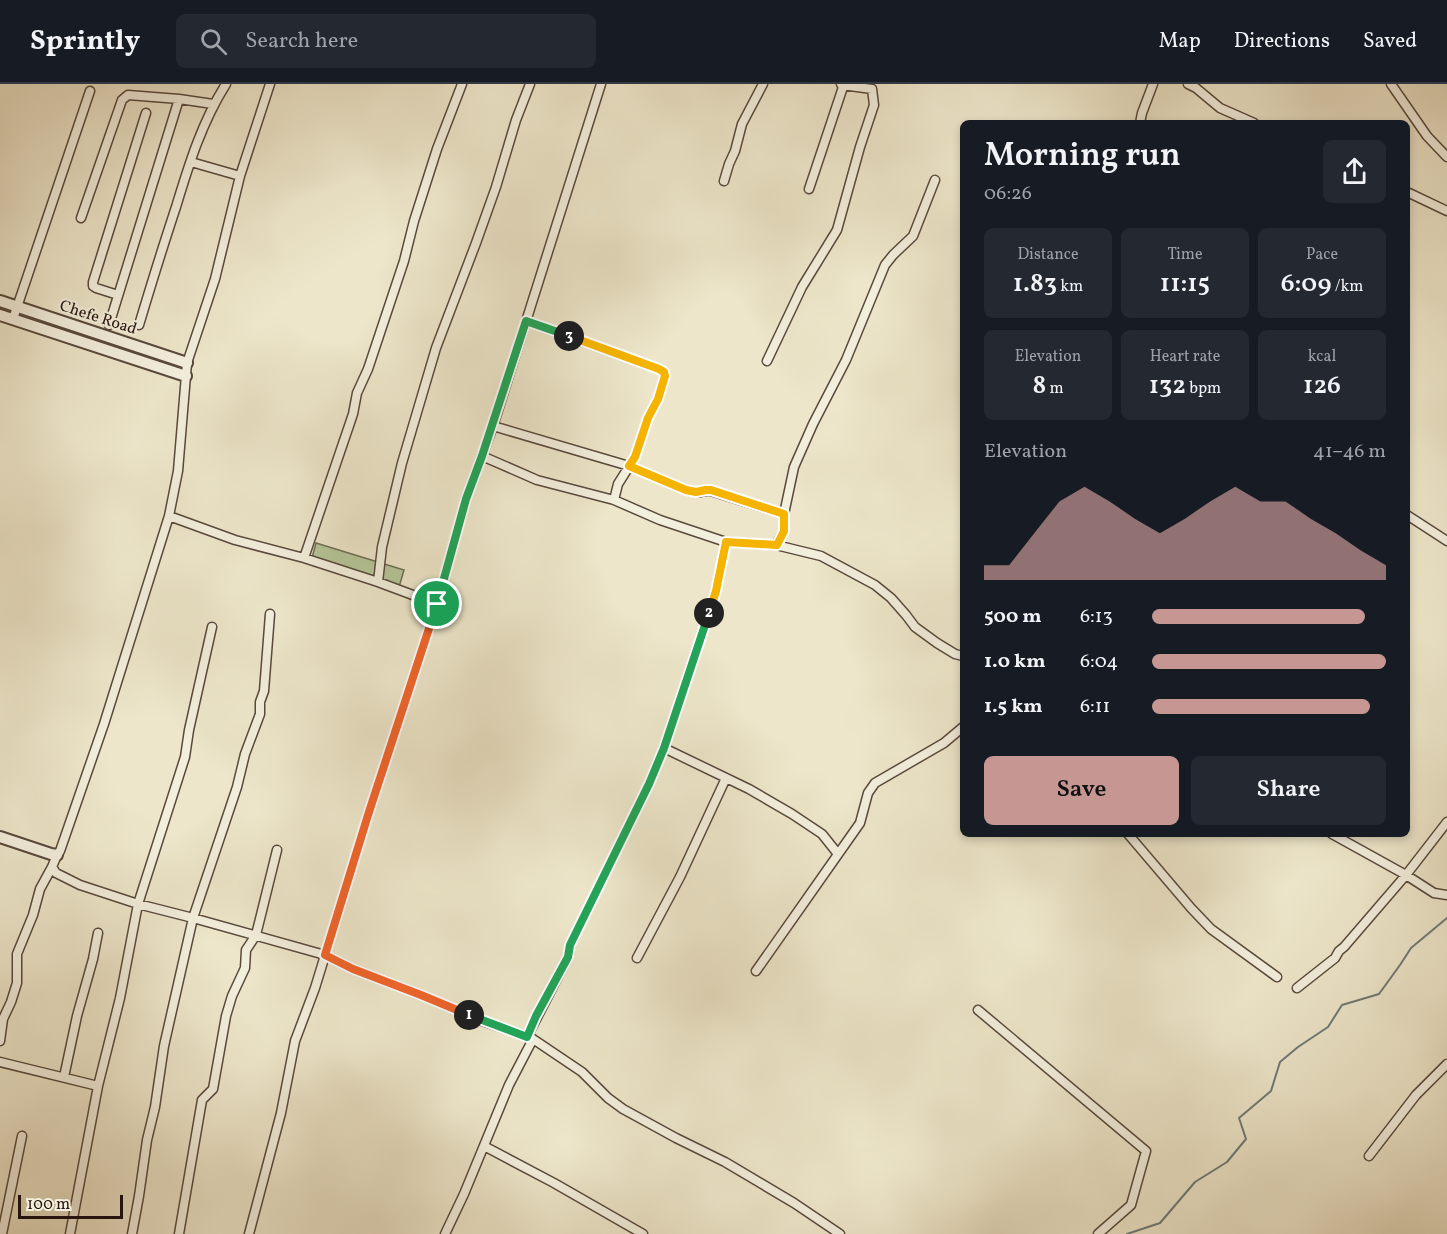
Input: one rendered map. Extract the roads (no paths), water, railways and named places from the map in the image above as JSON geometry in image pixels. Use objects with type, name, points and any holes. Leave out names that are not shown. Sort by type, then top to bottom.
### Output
[{"type":"street","points":[[139,325],[190,162],[213,104],[225,84]]},
{"type":"street","points":[[0,1041],[3,1019],[17,983],[17,954],[33,915],[40,889],[60,851],[104,724],[169,516],[178,471],[187,363],[215,279],[240,176],[270,84]]},
{"type":"street","points":[[304,558],[353,414],[357,393],[368,369],[404,261],[437,149],[462,84]]},
{"type":"street","points":[[378,582],[382,547],[402,463],[436,348],[496,187],[516,120],[530,84]]},
{"type":"street","points":[[249,1234],[281,1113],[295,1041],[315,988],[368,815],[437,604],[466,499],[492,426],[601,84]]},
{"type":"street","points":[[724,182],[742,124],[763,84]]},
{"type":"street","points":[[1141,120],[1153,84]]},
{"type":"street","points":[[1188,84],[1220,108],[1247,120]]},
{"type":"street","points":[[1391,84],[1427,136],[1447,157]]},
{"type":"street","points":[[767,361],[802,287],[837,230],[874,105],[872,89],[842,85],[809,189]]},
{"type":"street","points":[[14,319],[90,91]]},
{"type":"street","points":[[81,218],[122,100],[128,95],[213,104]]},
{"type":"street","points":[[109,325],[178,99]]},
{"type":"street","points":[[118,295],[96,288],[93,282],[146,113]]},
{"type":"street","points":[[190,162],[240,176]]},
{"type":"street","points":[[777,545],[784,531],[784,514],[794,467],[846,360],[885,265],[913,236],[935,180]]},
{"type":"street","points":[[1410,193],[1447,211]]},
{"type":"street","name":"Chefe Road","points":[[0,301],[187,363]]},
{"type":"street","name":"Chefe Road","points":[[0,315],[186,376]]},
{"type":"street","points":[[526,321],[664,372],[665,376],[658,399],[648,418],[635,457],[618,484],[614,500]]},
{"type":"street","points":[[492,426],[629,466],[686,490],[696,492],[711,490],[784,514]]},
{"type":"street","points":[[482,456],[537,480],[614,500],[660,520],[726,542],[777,545],[821,556],[875,585],[891,598],[915,627],[937,644],[960,655]]},
{"type":"street","points":[[169,516],[235,540],[304,558],[378,582],[437,604]]},
{"type":"street","points":[[1410,516],[1447,541]]},
{"type":"street","points":[[445,1234],[530,1038],[536,1016],[568,957],[570,945],[649,784],[664,748],[716,591],[726,542]]},
{"type":"street","points":[[132,1234],[164,1046],[193,918],[260,714],[270,614]]},
{"type":"street","points":[[70,1234],[98,1086],[120,998],[138,904],[184,757],[213,627]]},
{"type":"street","points":[[756,971],[860,823],[868,794],[875,783],[944,743],[960,730]]},
{"type":"street","points":[[664,748],[749,789],[822,834],[838,854]]},
{"type":"street","points":[[637,958],[680,877],[726,778]]},
{"type":"street","points":[[1297,988],[1335,958],[1406,875],[1447,822]]},
{"type":"street","points":[[0,837],[57,855]]},
{"type":"street","points":[[1131,837],[1211,929],[1277,977]]},
{"type":"street","points":[[1337,837],[1434,893],[1447,895]]},
{"type":"street","points":[[179,1234],[202,1100],[213,1089],[226,1016],[245,968],[246,950],[256,935],[277,850]]},
{"type":"street","points":[[52,867],[56,873],[80,885],[138,904],[325,955],[353,969],[530,1038],[582,1072],[608,1098],[623,1108],[725,1162],[794,1203],[840,1234]]},
{"type":"street","points":[[64,1077],[98,933]]},
{"type":"street","points":[[978,1010],[1146,1151],[1131,1205],[1098,1234]]},
{"type":"street","points":[[0,1062],[98,1086]]},
{"type":"street","points":[[1369,1156],[1416,1095],[1447,1064]]},
{"type":"street","points":[[2,1234],[22,1136]]},
{"type":"street","points":[[484,1146],[643,1234]]},
{"type":"waterway","points":[[1127,1234],[1160,1223],[1195,1182],[1227,1162],[1246,1139],[1239,1118],[1271,1091],[1280,1062],[1328,1027],[1342,1005],[1379,994],[1411,948],[1447,918]]}]
